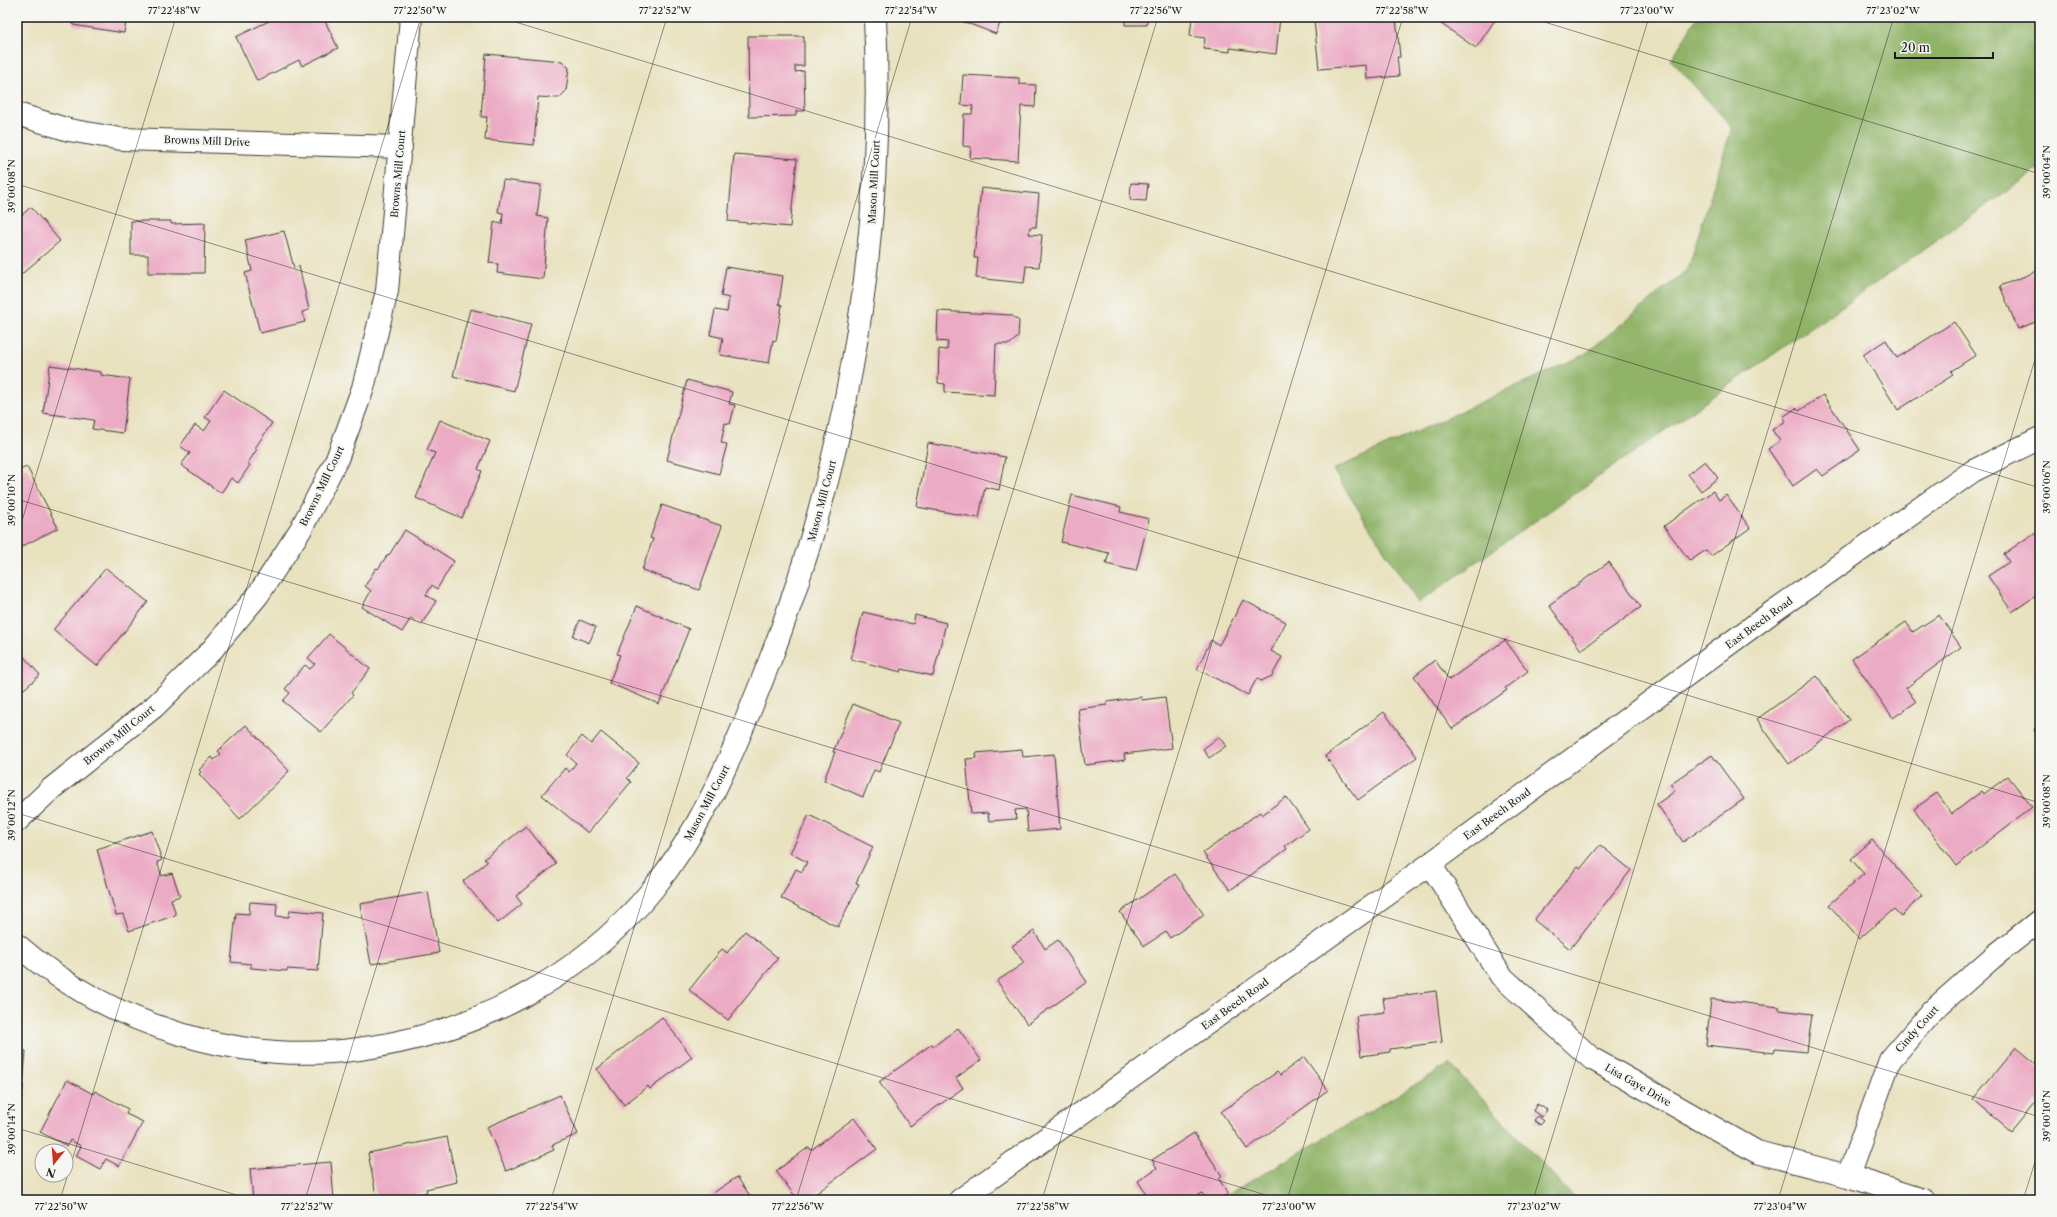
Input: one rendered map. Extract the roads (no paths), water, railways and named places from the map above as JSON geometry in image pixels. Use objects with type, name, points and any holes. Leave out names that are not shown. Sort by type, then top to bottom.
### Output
[{"type":"street","name":"Browns Mill Court","points":[[17,821],[51,789],[154,707],[211,651],[258,595],[301,529],[337,459],[363,388],[387,292],[411,17]]},
{"type":"street","name":"Mason Mill Court","points":[[17,945],[78,990],[133,1017],[190,1037],[222,1044],[279,1052],[339,1052],[397,1044],[458,1027],[511,1003],[565,971],[611,933],[652,890],[688,840],[732,755],[775,650],[818,520],[842,425],[862,310],[874,198],[878,83],[875,17]]},
{"type":"street","name":"Browns Mill Drive","points":[[17,114],[68,130],[122,139],[400,147]]},
{"type":"street","name":"East Beech Road","points":[[960,1200],[1430,864],[1771,613],[1967,476],[2040,438]]},
{"type":"street","name":"Lisa Gaye Drive","points":[[1430,864],[1501,976],[1591,1058],[1757,1152],[1848,1176],[1923,1200]]},
{"type":"street","name":"Cindy Court","points":[[1848,1176],[1890,1060],[1932,1011],[1992,958],[2040,920]]}]
